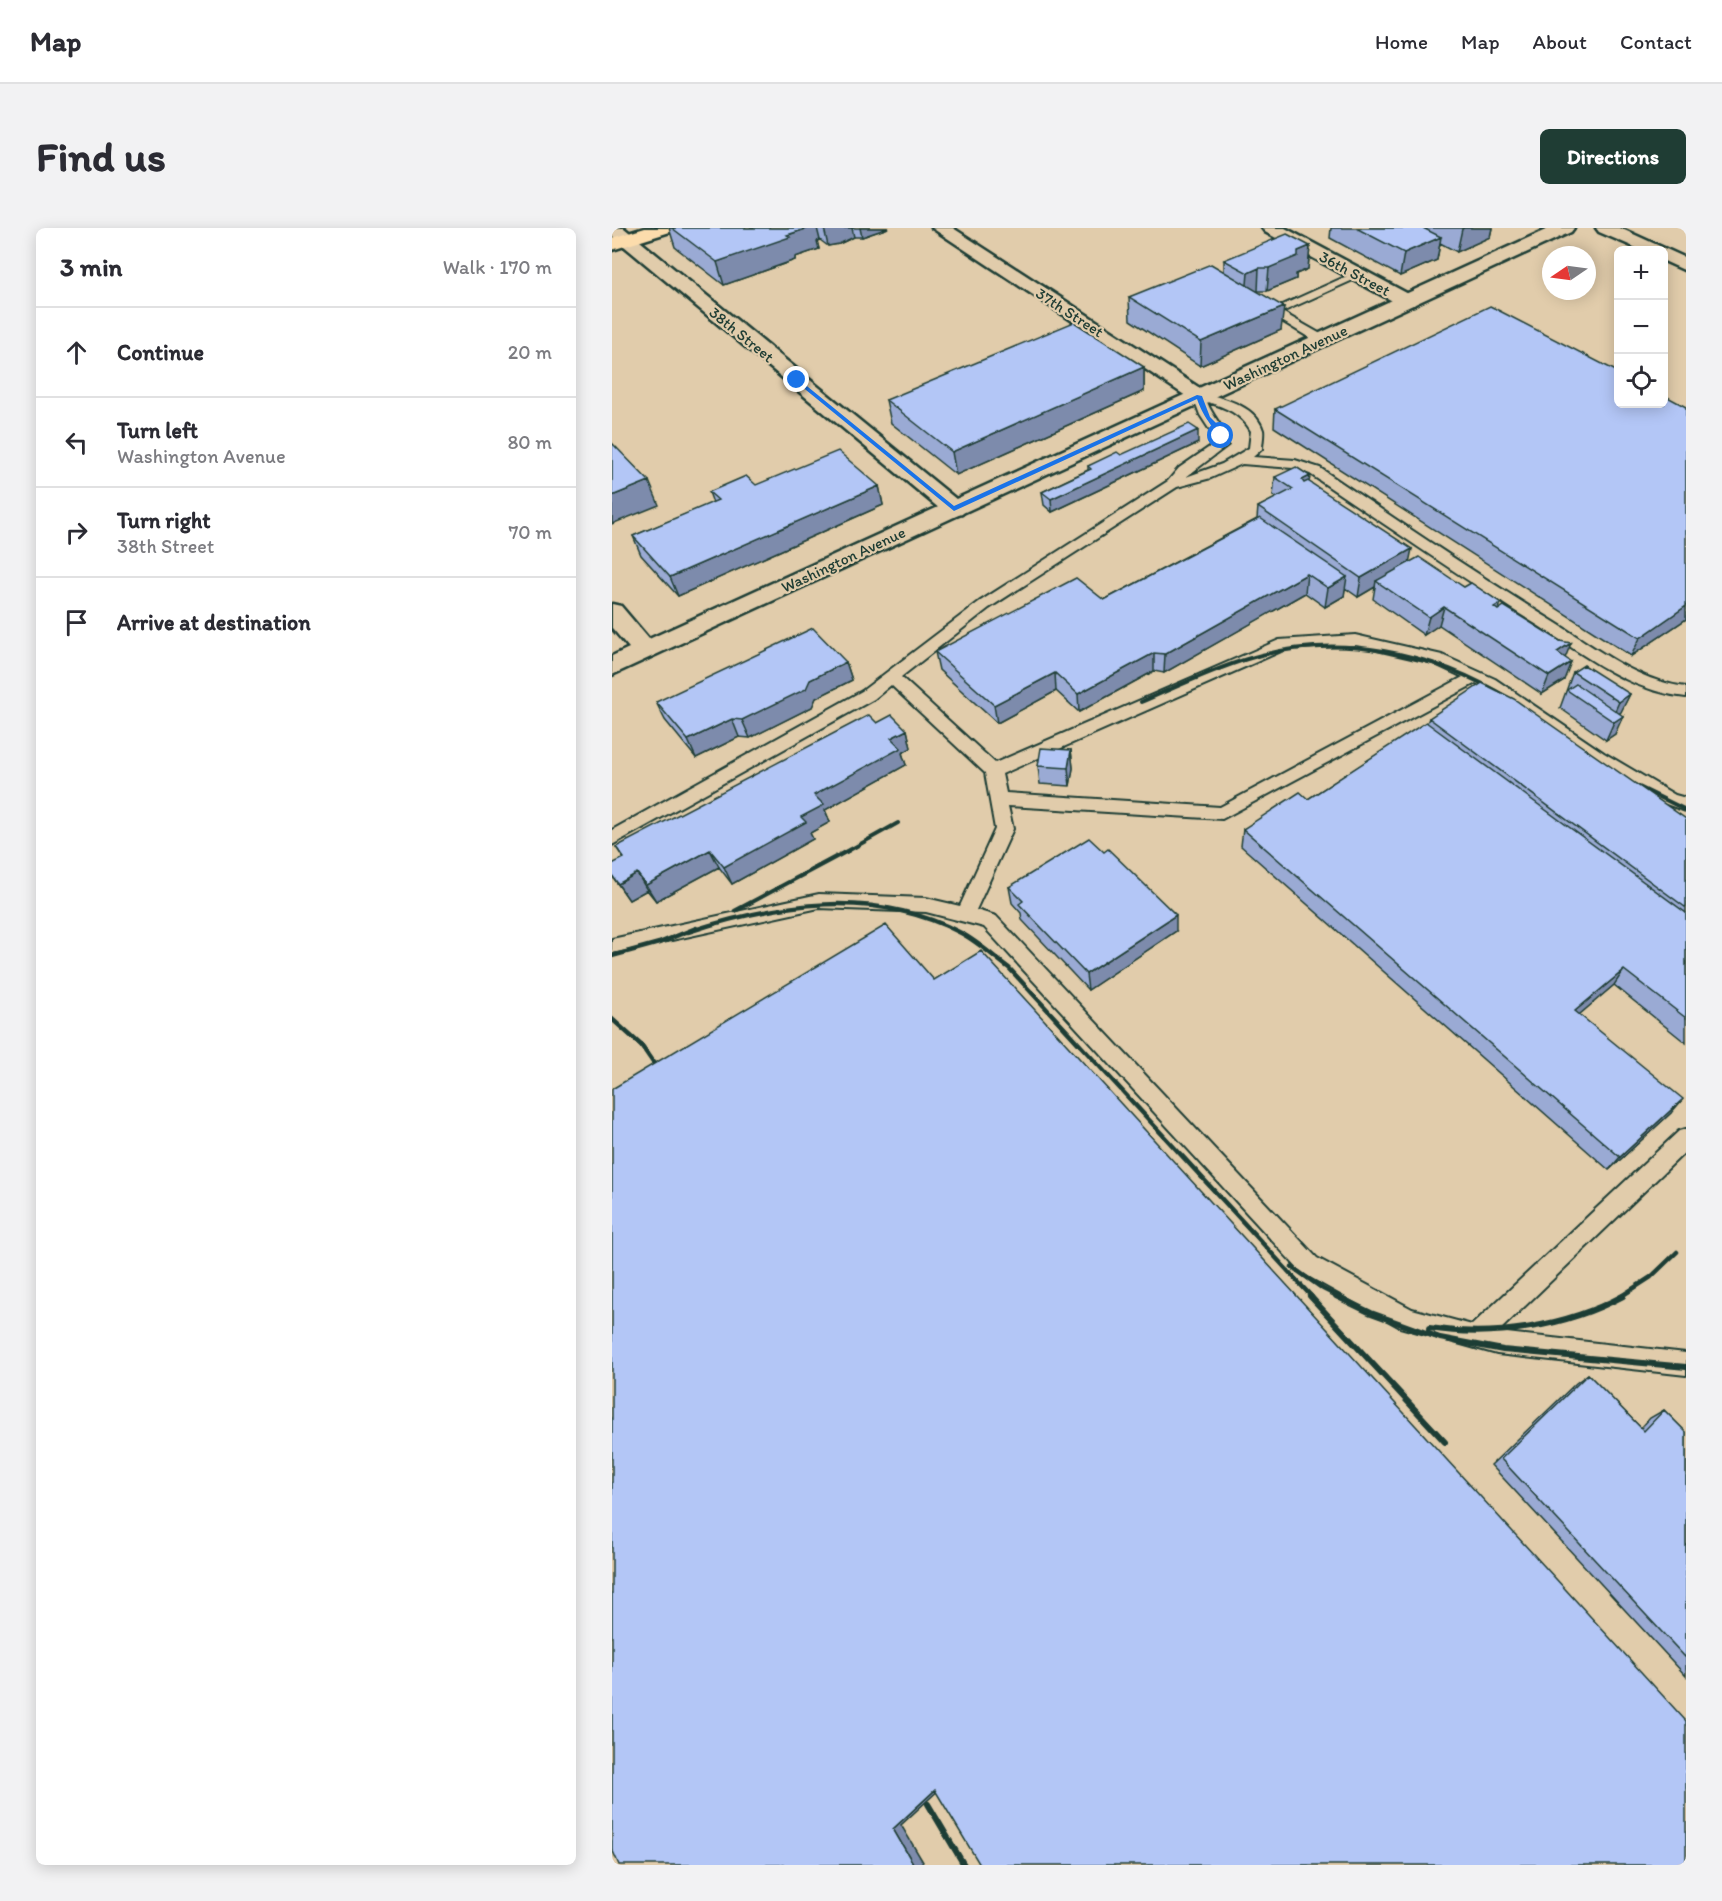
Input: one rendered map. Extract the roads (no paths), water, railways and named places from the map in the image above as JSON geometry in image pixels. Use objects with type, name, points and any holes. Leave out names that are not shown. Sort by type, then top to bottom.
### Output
[{"type":"main road","points":[[617,237],[664,228]]},
{"type":"street","name":"37th Street","points":[[941,228],[1199,396]]},
{"type":"street","name":"36th Street","points":[[1271,228],[1407,301]]},
{"type":"street","name":"Washington Avenue","points":[[612,666],[1565,228]]},
{"type":"street","points":[[1605,228],[1646,246]]},
{"type":"street","name":"38th Street","points":[[617,237],[954,509]]},
{"type":"street","points":[[1668,256],[1686,265]]},
{"type":"street","points":[[612,612],[645,650]]},
{"type":"lane","points":[[1322,340],[1273,312],[1358,274]]},
{"type":"lane","points":[[1173,484],[1196,480],[1242,460],[1255,449],[1257,431],[1252,421],[1234,405],[1199,396]]},
{"type":"lane","points":[[612,838],[868,695],[984,605],[1173,484],[1184,471],[1221,445],[1221,436],[1216,426],[1207,418],[1199,396]]},
{"type":"lane","points":[[1242,460],[1295,464],[1315,471],[1508,601],[1638,681],[1666,690],[1686,692]]},
{"type":"lane","points":[[993,771],[1284,644],[1355,640],[1437,659],[1474,678],[1490,682],[1598,757],[1669,799],[1686,806]]},
{"type":"lane","points":[[891,677],[993,771],[1004,829],[965,914]]},
{"type":"lane","points":[[998,799],[1222,813],[1474,678]]},
{"type":"lane","points":[[612,946],[819,901],[926,905],[990,921],[1309,1265],[1408,1319],[1497,1344],[1686,1364]]},
{"type":"lane","points":[[1475,1338],[1686,1138]]},
{"type":"railway","points":[[1141,702],[1207,673],[1247,659],[1281,651],[1315,647],[1350,647],[1417,658],[1450,669],[1511,700]]},
{"type":"railway","points":[[1635,785],[1686,810]]},
{"type":"railway","points":[[846,852],[898,823]]},
{"type":"railway","points":[[735,911],[849,850]]},
{"type":"railway","points":[[688,932],[756,913],[825,904],[894,909],[928,919],[961,933],[1009,968],[1312,1297]]},
{"type":"railway","points":[[612,956],[659,943],[696,928]]},
{"type":"railway","points":[[612,1019],[641,1045],[663,1077]]},
{"type":"railway","points":[[1620,1297],[1651,1277],[1677,1252]]},
{"type":"railway","points":[[1292,1267],[1323,1289],[1339,1297]]},
{"type":"railway","points":[[1310,1296],[1445,1442]]},
{"type":"railway","points":[[1336,1296],[1371,1313],[1440,1338],[1503,1350],[1686,1367]]},
{"type":"railway","points":[[1429,1328],[1479,1332],[1529,1327],[1577,1315],[1623,1296]]},
{"type":"railway","points":[[928,1804],[964,1865]]}]
